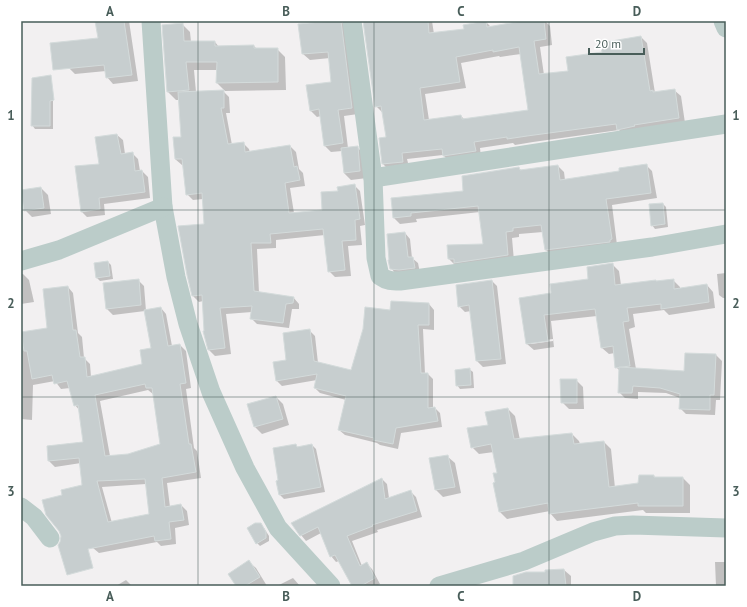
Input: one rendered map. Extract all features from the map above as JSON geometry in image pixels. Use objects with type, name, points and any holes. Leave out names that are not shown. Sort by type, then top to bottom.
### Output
[{"type":"street","points":[[151,21],[162,207],[176,277],[188,324],[211,392],[242,461],[278,528],[331,586]]},
{"type":"street","points":[[352,21],[373,178],[376,258],[380,276],[390,281],[652,247],[726,234]]},
{"type":"street","points":[[724,21],[726,28]]},
{"type":"street","points":[[373,178],[726,124]]},
{"type":"street","points":[[21,261],[59,250],[162,207]]},
{"type":"street","points":[[21,507],[34,517],[50,538]]},
{"type":"street","points":[[439,586],[524,561],[593,532],[615,526],[633,525],[726,528]]},
{"type":"building","points":[[95,21],[124,21],[132,75],[106,78],[104,65],[53,70],[50,43],[98,38]]},
{"type":"building","points":[[341,21],[352,108],[338,110],[343,143],[324,146],[319,109],[310,111],[306,85],[331,82],[328,52],[302,54],[298,24]]},
{"type":"building","points":[[363,21],[428,21],[429,33],[464,29],[463,25],[486,21],[487,27],[522,21],[544,21],[546,39],[534,41],[539,74],[568,71],[566,57],[602,52],[600,43],[641,36],[650,91],[653,90],[653,92],[675,89],[679,118],[634,125],[635,126],[617,130],[616,124],[474,142],[476,151],[443,156],[442,149],[402,153],[403,162],[382,164],[379,138],[386,137],[381,106],[375,107]],"holes":[[[519,47],[528,110],[462,119],[461,115],[424,120],[420,88],[460,82],[456,57]]]},
{"type":"building","points":[[183,23],[184,41],[215,41],[215,46],[254,45],[254,48],[278,48],[278,82],[216,83],[217,62],[186,62],[189,90],[167,92],[162,25]]},
{"type":"building","points":[[51,75],[54,100],[50,101],[50,126],[31,126],[32,78]]},
{"type":"building","points":[[224,90],[224,108],[221,108],[228,144],[244,142],[245,152],[290,145],[294,167],[297,166],[300,180],[285,183],[289,213],[322,210],[321,192],[338,191],[337,187],[355,184],[360,219],[355,220],[356,240],[342,241],[345,270],[328,272],[323,229],[270,234],[271,243],[251,243],[254,291],[294,297],[293,303],[286,304],[283,323],[250,319],[252,306],[220,308],[225,348],[208,350],[203,331],[202,295],[192,296],[178,226],[204,224],[202,193],[186,195],[182,159],[175,159],[173,137],[181,137],[178,92]]},
{"type":"building","points":[[117,134],[121,154],[133,152],[135,171],[142,170],[145,192],[99,198],[100,209],[81,212],[75,166],[99,164],[95,137]]},
{"type":"building","points":[[358,146],[360,171],[344,173],[341,148]]},
{"type":"building","points":[[647,164],[651,193],[606,199],[612,239],[610,242],[545,250],[541,225],[513,228],[513,231],[506,232],[508,255],[454,263],[454,259],[448,259],[447,245],[483,244],[478,206],[411,213],[411,216],[393,218],[391,198],[463,191],[462,176],[519,167],[520,170],[558,165],[560,180],[619,171],[619,168]]},
{"type":"building","points":[[41,187],[44,208],[24,211],[21,190]]},
{"type":"building","points":[[663,203],[665,224],[651,226],[649,204]]},
{"type":"building","points":[[405,232],[408,257],[413,257],[415,268],[399,270],[390,269],[388,260],[387,234]]},
{"type":"building","points":[[108,261],[110,276],[96,278],[94,263]]},
{"type":"building","points":[[613,263],[615,285],[674,279],[674,289],[707,284],[709,302],[661,309],[661,304],[627,308],[629,321],[623,322],[630,366],[615,368],[613,346],[601,348],[595,309],[544,315],[548,341],[526,344],[519,298],[551,293],[550,284],[588,279],[587,267]]},
{"type":"building","points":[[139,279],[141,305],[106,309],[103,283]]},
{"type":"building","points":[[492,280],[501,359],[476,361],[469,305],[458,307],[456,285]]},
{"type":"building","points":[[68,286],[73,330],[76,330],[80,357],[85,357],[87,377],[142,364],[140,350],[151,348],[144,310],[161,307],[168,346],[180,344],[186,383],[180,384],[189,444],[191,444],[196,472],[162,478],[165,507],[181,504],[184,520],[169,522],[171,539],[155,541],[154,536],[88,549],[93,568],[67,575],[58,545],[61,536],[59,531],[46,515],[42,500],[62,495],[61,490],[82,485],[79,458],[48,461],[47,446],[83,442],[78,405],[74,406],[67,381],[54,384],[52,375],[32,379],[27,351],[24,351],[21,332],[47,328],[43,289]],"holes":[[[145,384],[146,388],[152,388],[160,444],[128,454],[105,456],[95,395]],[[145,479],[149,514],[108,522],[97,481]]]},
{"type":"building","points":[[391,301],[429,303],[429,325],[418,325],[421,373],[428,373],[428,408],[435,407],[438,421],[396,428],[393,444],[338,430],[346,396],[314,388],[317,374],[276,381],[273,362],[286,360],[283,333],[310,329],[314,361],[351,370],[363,329],[365,307],[390,310]]},
{"type":"building","points":[[685,353],[716,354],[714,395],[710,395],[710,410],[679,409],[680,394],[660,388],[633,386],[632,393],[618,393],[619,367],[684,371]]},
{"type":"building","points":[[470,368],[471,385],[456,386],[455,370]]},
{"type":"building","points":[[560,379],[577,379],[577,403],[561,403]]},
{"type":"building","points":[[276,396],[283,419],[254,427],[247,404]]},
{"type":"building","points":[[508,408],[514,439],[572,433],[574,444],[604,441],[609,487],[638,483],[639,475],[654,475],[654,477],[683,477],[683,506],[638,506],[638,503],[549,514],[548,503],[499,512],[493,483],[495,482],[493,473],[497,473],[491,444],[471,448],[467,428],[488,425],[485,412]]},
{"type":"building","points":[[296,444],[297,447],[312,444],[321,487],[279,495],[276,481],[278,480],[273,448]]},
{"type":"building","points":[[448,455],[455,487],[435,490],[429,458]]},
{"type":"building","points":[[382,478],[385,499],[411,490],[417,511],[372,525],[373,526],[347,536],[360,566],[367,562],[375,578],[361,586],[352,586],[335,555],[330,557],[318,527],[300,536],[291,523]]},
{"type":"building","points":[[255,523],[261,523],[266,532],[266,538],[256,544],[247,528]]},
{"type":"building","points":[[249,560],[260,577],[245,586],[236,586],[228,574]]},
{"type":"building","points":[[564,569],[566,586],[513,586],[513,576],[526,572],[545,572],[545,570]]}]
